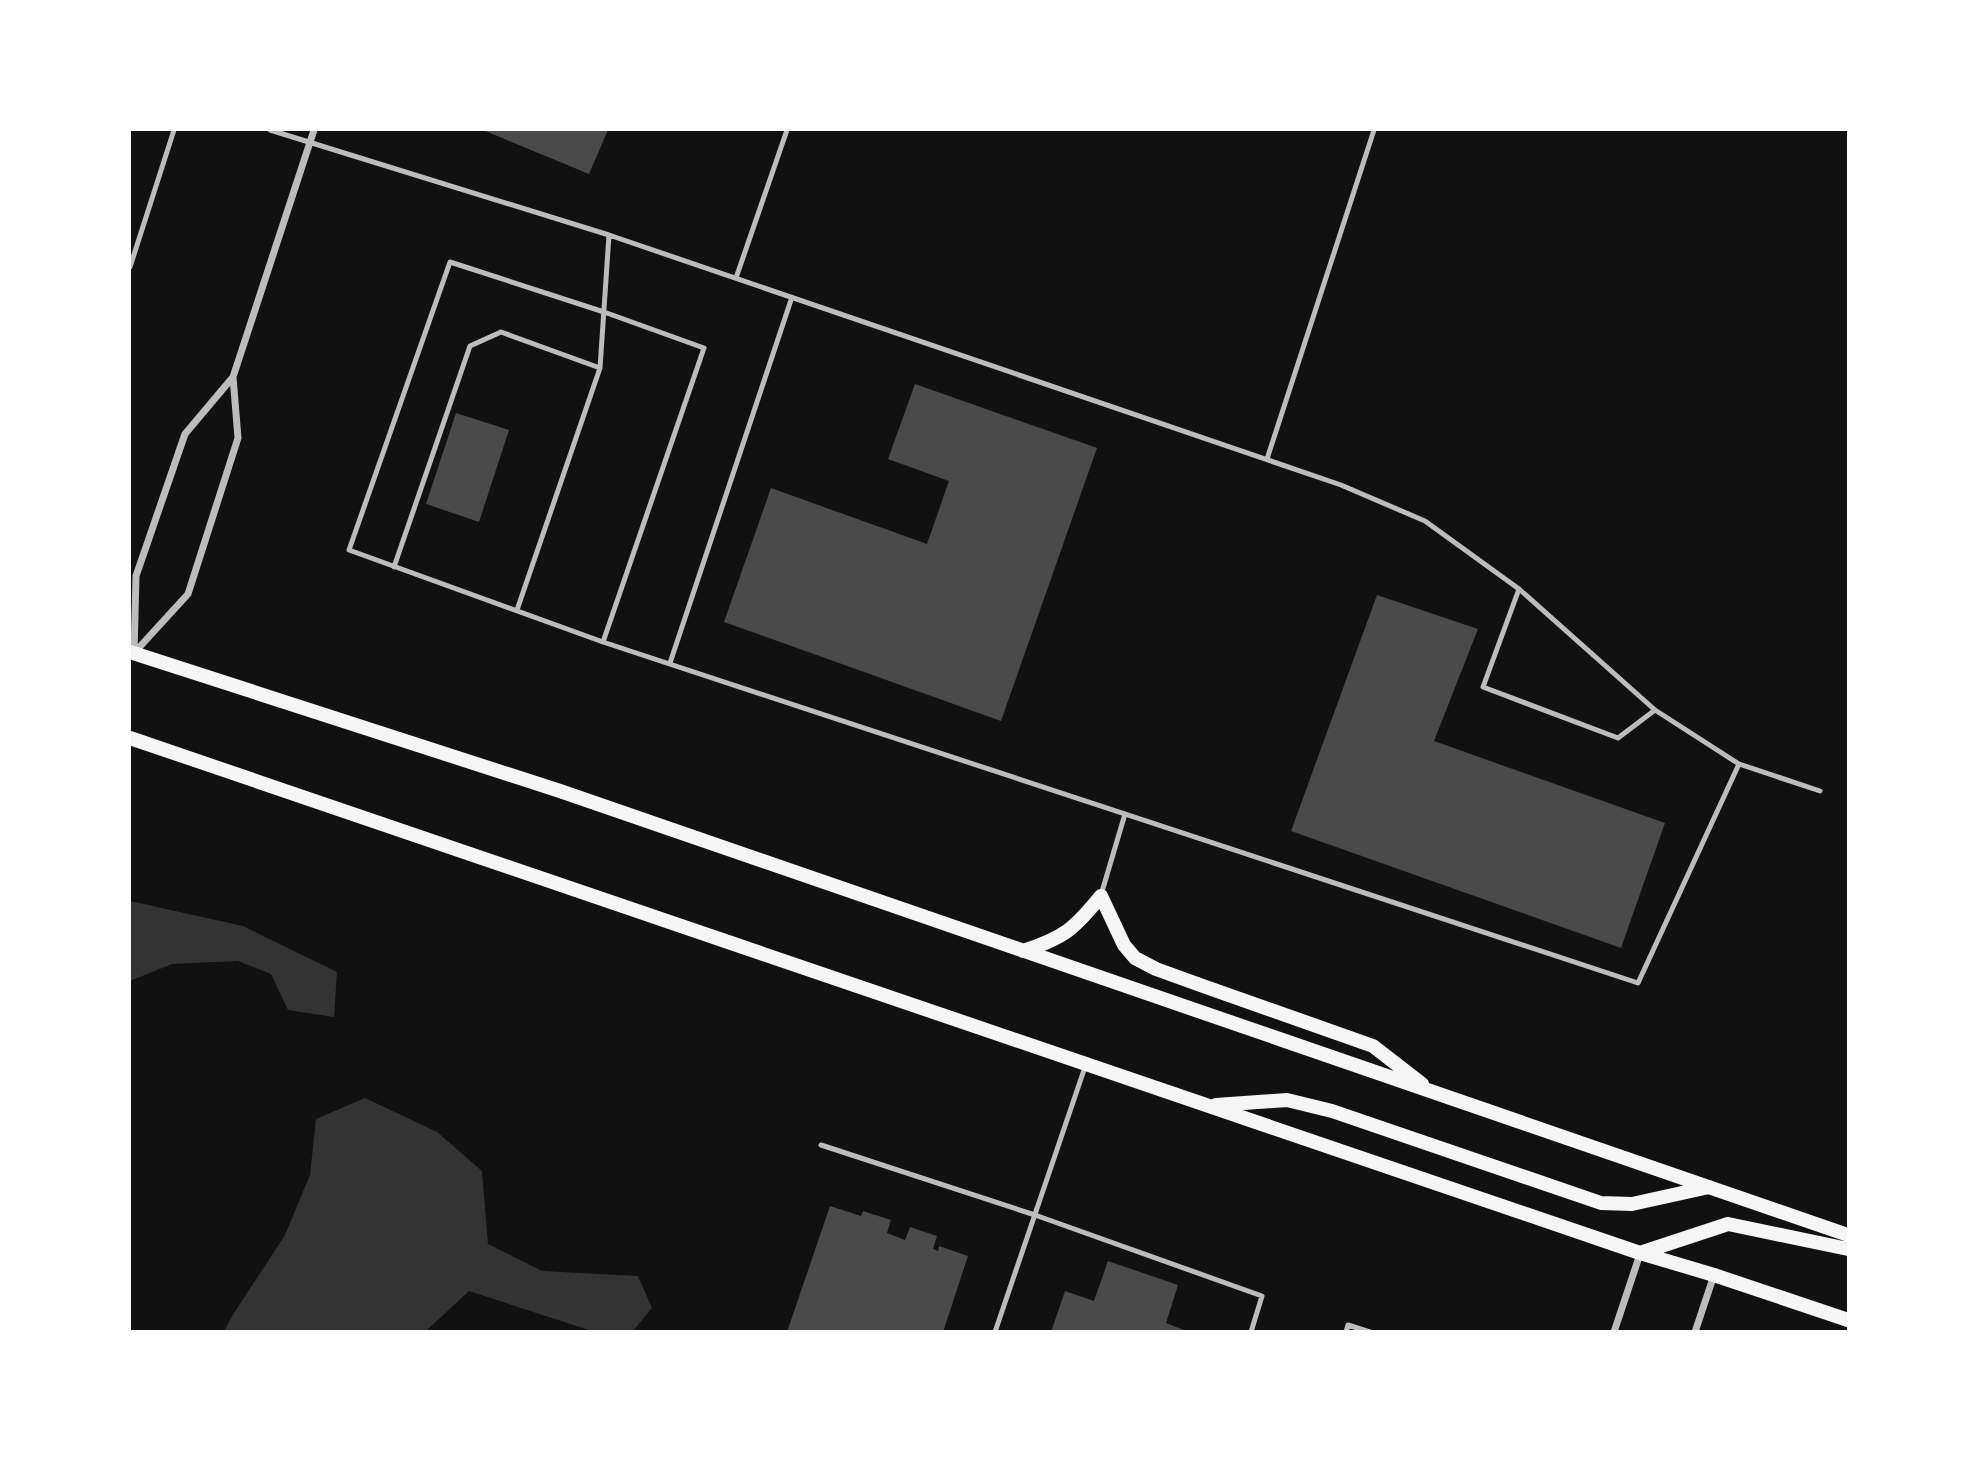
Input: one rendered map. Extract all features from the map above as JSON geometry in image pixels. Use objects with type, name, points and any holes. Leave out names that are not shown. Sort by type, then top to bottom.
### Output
[{"type":"main road","points":[[131,655],[560,791],[1849,1235]]},
{"type":"main road","points":[[130,738],[1640,1253],[1849,1320]]},
{"type":"main road","points":[[1023,951],[1066,933],[1084,918],[1101,896],[1124,945],[1135,958],[1156,969],[1373,1046],[1432,1091]]},
{"type":"main road","points":[[1210,1106],[1287,1100],[1309,1105],[1601,1203],[1632,1204],[1710,1187]]},
{"type":"main road","points":[[1640,1253],[1728,1224],[1849,1249]]},
{"type":"street","points":[[131,655],[136,576],[185,434],[233,377],[314,130]]},
{"type":"street","points":[[131,655],[188,594],[238,438],[233,377]]},
{"type":"street","points":[[1614,1332],[1640,1253]]},
{"type":"street","points":[[1695,1332],[1714,1275]]},
{"type":"lane","points":[[130,267],[174,130]]},
{"type":"lane","points":[[270,130],[609,235],[1341,485],[1425,521],[1519,589],[1655,710],[1739,764],[1820,791]]},
{"type":"lane","points":[[736,278],[787,130]]},
{"type":"lane","points":[[1267,459],[1374,130]]},
{"type":"lane","points":[[517,610],[600,368],[609,235]]},
{"type":"lane","points":[[603,642],[704,348],[450,262],[349,550],[603,642],[1638,983],[1739,764]]},
{"type":"lane","points":[[670,663],[792,297]]},
{"type":"lane","points":[[394,566],[470,346],[501,332],[600,368]]},
{"type":"lane","points":[[1519,589],[1483,687],[1618,738],[1655,710]]},
{"type":"lane","points":[[1101,896],[1125,814]]},
{"type":"lane","points":[[995,1332],[1086,1064]]},
{"type":"lane","points":[[821,1145],[1035,1215],[1262,1296],[1251,1332]]},
{"type":"lane","points":[[1346,1332],[1348,1325],[1370,1332]]},
{"type":"shaded area","points":[[130,901],[243,926],[337,972],[334,1017],[288,1010],[271,974],[238,961],[172,964],[130,981]]},
{"type":"shaded area","points":[[365,1098],[437,1132],[482,1171],[488,1244],[542,1271],[638,1276],[652,1308],[633,1331],[592,1331],[469,1291],[426,1331],[224,1331],[285,1235],[310,1175],[316,1119]]},
{"type":"building","points":[[483,130],[608,130],[589,174]]},
{"type":"building","points":[[915,384],[1097,448],[1001,721],[724,622],[771,488],[927,544],[949,481],[888,459]]},
{"type":"building","points":[[456,413],[509,430],[479,522],[426,504]]},
{"type":"building","points":[[1377,595],[1478,629],[1434,741],[1665,823],[1621,948],[1291,831]]},
{"type":"building","points":[[830,1206],[861,1216],[863,1211],[891,1220],[887,1233],[905,1240],[910,1227],[937,1236],[933,1249],[938,1251],[939,1246],[968,1256],[943,1332],[787,1332]]},
{"type":"building","points":[[1108,1261],[1178,1285],[1166,1323],[1189,1332],[1051,1332],[1065,1291],[1094,1301]]}]
